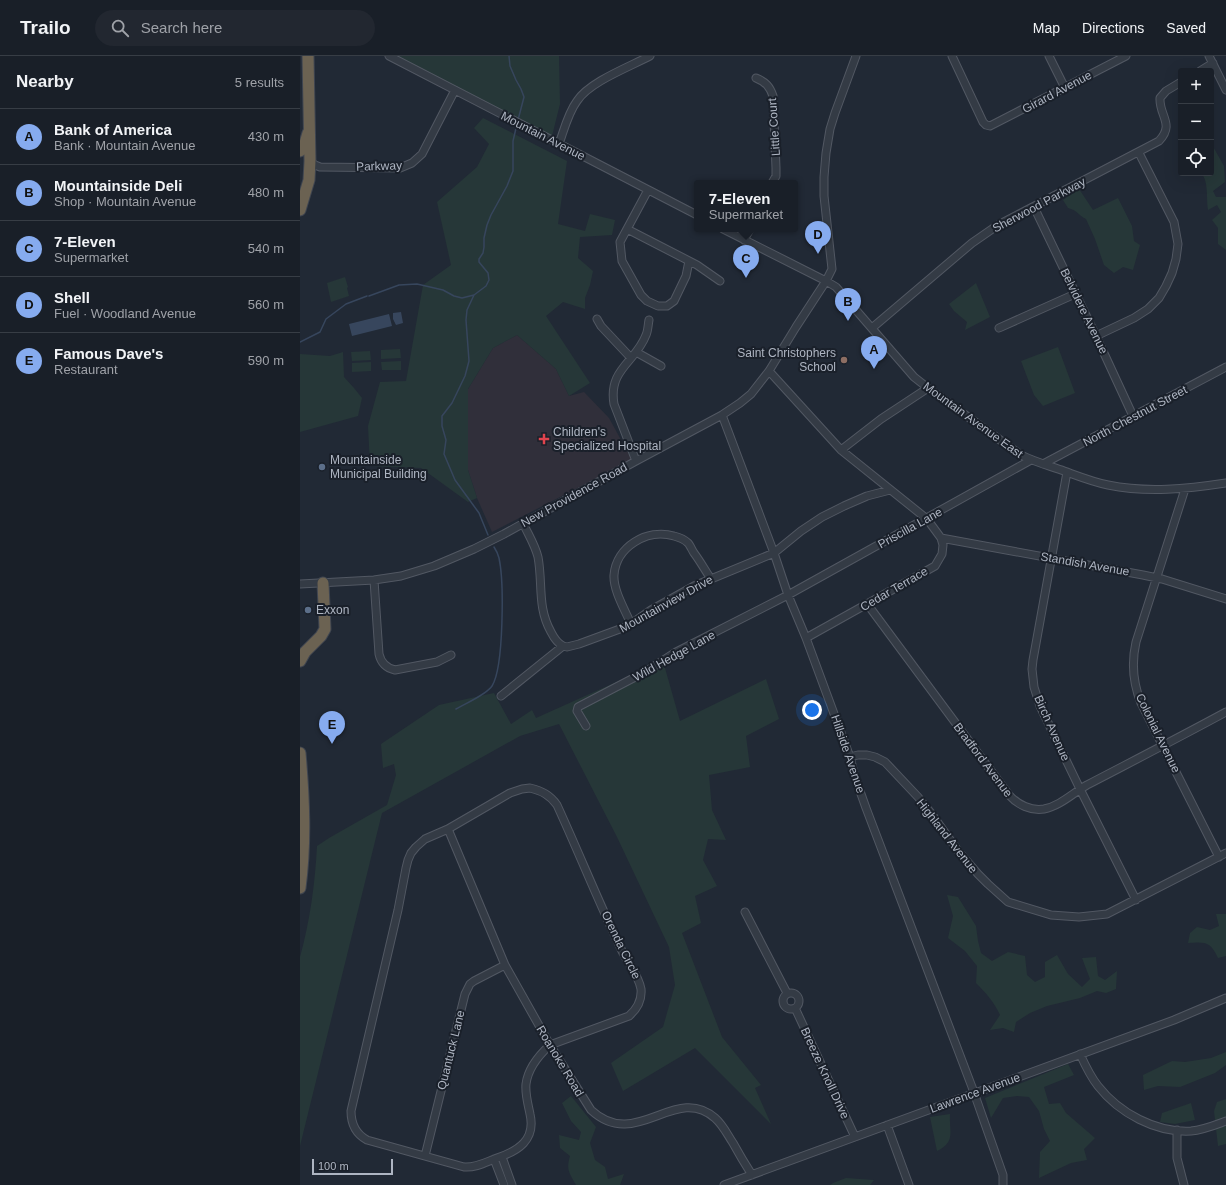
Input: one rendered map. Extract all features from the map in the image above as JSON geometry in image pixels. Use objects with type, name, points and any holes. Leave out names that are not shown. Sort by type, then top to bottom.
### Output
[{"type":"highway","points":[[300,208],[309,180],[310,161],[308,56]]},
{"type":"highway","points":[[309,80],[315,56]]},
{"type":"highway","points":[[300,151],[305,143],[310,124]]},
{"type":"highway","points":[[300,661],[305,652],[321,636],[325,629],[323,583]]},
{"type":"highway","points":[[300,753],[304,798],[305,839],[300,888]]},
{"type":"street","name":"Mountain Avenue","points":[[389,56],[694,213]]},
{"type":"street","points":[[559,144],[572,109],[582,94],[594,84],[650,56]]},
{"type":"street","name":"New Providence Road","points":[[300,584],[374,580],[401,576],[434,566],[474,549],[523,523],[722,415],[751,394],[769,371],[832,271],[824,196],[826,153],[830,128],[856,56]]},
{"type":"street","name":"Girard Avenue","points":[[952,56],[983,122],[988,126],[993,126],[1126,56]]},
{"type":"street","points":[[1049,56],[1065,88]]},
{"type":"street","points":[[1209,56],[1226,90]]},
{"type":"street","points":[[1205,68],[1213,63]]},
{"type":"street","name":"Little Court","points":[[756,78],[761,80],[769,87],[773,96],[776,168],[776,176],[774,180]]},
{"type":"street","name":"Sherwood Parkway","points":[[872,328],[972,243],[998,225],[1139,153],[1159,141],[1163,137],[1167,126],[1160,98],[1166,91],[1178,84]]},
{"type":"street","name":"Parkway","points":[[310,161],[320,167],[400,168],[412,163],[422,154],[455,90]]},
{"type":"street","points":[[1096,336],[1134,318],[1148,309],[1159,298],[1166,286],[1176,259],[1178,244],[1174,222],[1139,153]]},
{"type":"street","points":[[648,190],[620,242],[622,261],[641,295],[648,301],[658,306],[667,306],[674,301],[686,276],[689,261]]},
{"type":"street","name":"Belvidere Avenue","points":[[1034,207],[1134,416]]},
{"type":"street","points":[[627,229],[689,261],[720,281]]},
{"type":"street","points":[[729,232],[836,287],[872,328]]},
{"type":"street","points":[[744,240],[748,232]]},
{"type":"street","points":[[999,328],[1075,294]]},
{"type":"street","points":[[597,319],[601,326],[633,355],[661,366]]},
{"type":"street","points":[[636,461],[614,404],[613,395],[616,380],[646,336],[649,320]]},
{"type":"street","name":"Mountain Avenue East","points":[[872,328],[911,373],[928,388],[1021,455],[1031,460],[1102,483],[1125,488],[1164,490],[1185,489],[1226,483]]},
{"type":"street","name":"North Chestnut Street","points":[[1043,464],[1226,367]]},
{"type":"street","points":[[769,371],[841,450],[927,519],[941,538]]},
{"type":"street","points":[[841,450],[881,419],[928,388]]},
{"type":"street","name":"Hillside Avenue","points":[[722,415],[774,553],[788,595],[806,638],[850,757],[866,808],[974,1093],[1003,1175],[1003,1185]]},
{"type":"street","name":"Priscilla Lane","points":[[788,595],[1031,460]]},
{"type":"street","name":"Birch Avenue","points":[[1067,472],[1034,651],[1032,669],[1034,687],[1040,706],[1136,900]]},
{"type":"street","name":"Colonial Avenue","points":[[1185,489],[1136,642],[1132,669],[1138,695],[1219,857]]},
{"type":"street","name":"Mountainview Drive","points":[[563,646],[567,647],[580,644],[631,624],[651,610],[694,586],[774,553],[801,531],[822,517],[867,496],[890,490]]},
{"type":"street","points":[[501,696],[563,646],[557,642],[544,618],[537,556],[523,523]]},
{"type":"street","points":[[631,624],[614,585],[614,576],[615,567],[619,559],[624,551],[634,542],[656,534],[666,534],[680,538],[688,543],[711,579]]},
{"type":"street","name":"Standish Avenue","points":[[941,538],[1156,578],[1226,599]]},
{"type":"street","name":"Cedar Terrace","points":[[806,638],[868,605],[935,566],[943,550],[941,538]]},
{"type":"street","points":[[374,580],[379,654],[380,660],[383,664],[391,670],[395,670],[438,662],[451,655]]},
{"type":"street","name":"Wild Hedge Lane","points":[[586,726],[577,711],[578,707],[645,672],[676,652],[788,595]]},
{"type":"street","name":"Bradford Avenue","points":[[868,605],[1011,798],[1017,803],[1028,808],[1043,809],[1056,804],[1080,789],[1226,712]]},
{"type":"street","name":"Highland Avenue","points":[[850,757],[867,755],[885,762],[931,813],[958,852],[978,874],[1008,902],[1050,915],[1079,917],[1107,914],[1226,853]]},
{"type":"street","name":"Orenda Circle","points":[[530,788],[547,794],[557,805],[622,951],[637,978],[641,991],[641,997],[637,1007],[629,1016],[550,1045],[532,1066],[526,1084],[531,1121],[530,1132],[518,1149],[502,1157],[474,1167],[469,1167],[373,1142],[362,1137],[354,1128],[351,1111],[395,925],[408,860],[411,853],[425,839],[448,829],[510,793],[530,788]]},
{"type":"street","name":"Roanoke Road","points":[[448,829],[505,965],[550,1045],[592,1110],[599,1116],[612,1122],[622,1124],[641,1122],[679,1108],[702,1111],[715,1118],[722,1125],[752,1175]]},
{"type":"street","name":"Breeze Knoll Drive","points":[[745,912],[787,993]]},
{"type":"street","name":"Quantuck Lane","points":[[425,1156],[465,994],[470,984],[474,981],[505,965]]},
{"type":"street","name":"Breeze Knoll Drive","points":[[787,993],[793,993],[798,996],[799,1001],[795,1008],[787,1009],[783,1005],[783,997],[787,993]]},
{"type":"street","name":"Lawrence Avenue","points":[[724,1185],[1174,1020],[1226,998]]},
{"type":"street","name":"Breeze Knoll Drive","points":[[795,1008],[855,1137]]},
{"type":"street","points":[[1080,1054],[1098,1086],[1114,1103],[1134,1117],[1156,1126],[1191,1131],[1226,1121]]},
{"type":"street","points":[[887,1125],[909,1185]]},
{"type":"street","points":[[1177,1130],[1178,1158],[1184,1185]]},
{"type":"street","points":[[502,1157],[512,1185]]},
{"type":"street","points":[[494,1159],[504,1185]]},
{"type":"shaded area","points":[[396,56],[559,56],[560,104],[551,140]]},
{"type":"shaded area","points":[[483,118],[567,161],[558,224],[585,231],[590,214],[615,220],[612,235],[580,237],[578,258],[593,271],[585,298],[585,309],[563,302],[546,316],[590,383],[569,396],[556,369],[517,335],[493,348],[468,389],[468,470],[477,498],[468,502],[421,468],[370,466],[368,426],[380,382],[406,381],[423,285],[451,265],[437,202],[477,167],[489,144],[474,128]]},
{"type":"shaded area","points":[[1214,148],[1224,166],[1225,182],[1213,191],[1216,197],[1226,197],[1226,250],[1218,244],[1218,228],[1212,220],[1221,212],[1217,205],[1208,210],[1204,176],[1214,176]]},
{"type":"shaded area","points":[[1079,189],[1093,210],[1118,198],[1132,226],[1134,241],[1140,245],[1133,270],[1123,267],[1114,273],[1104,265],[1086,219],[1068,208],[1063,200]]},
{"type":"shaded area","points":[[345,277],[349,296],[331,302],[327,283]]},
{"type":"shaded area","points":[[976,283],[990,317],[965,330],[967,322],[954,311],[949,304]]},
{"type":"shaded area","name":"Children's Specialized Hospital","points":[[517,335],[556,369],[569,396],[584,392],[609,418],[632,460],[492,532],[477,498],[468,470],[468,389],[493,348]]},
{"type":"shaded area","points":[[1058,347],[1075,393],[1043,406],[1034,395],[1021,361]]},
{"type":"shaded area","points":[[400,349],[401,358],[381,359],[381,350]]},
{"type":"shaded area","points":[[370,351],[371,360],[352,361],[351,352]]},
{"type":"shaded area","points":[[343,352],[344,377],[362,398],[358,416],[300,432],[300,354],[330,356]]},
{"type":"shaded area","points":[[401,361],[401,370],[382,370],[381,362]]},
{"type":"shaded area","points":[[371,362],[371,371],[352,372],[352,363]]},
{"type":"shaded area","points":[[663,661],[680,721],[766,679],[779,719],[746,736],[750,767],[709,775],[712,810],[726,840],[708,839],[703,860],[717,886],[695,896],[701,923],[682,933],[722,1037],[761,1085],[755,1088],[771,1124],[695,1048],[623,1091],[611,1063],[663,1027],[675,985],[669,947],[617,837],[559,724],[520,736],[382,813],[300,1146],[300,957],[312,902],[317,846],[387,805],[396,775],[394,764],[383,768],[381,744],[439,705],[494,693],[511,724],[532,710],[536,718]]},
{"type":"shaded area","points":[[947,895],[958,897],[976,926],[981,953],[992,961],[1008,952],[1025,956],[1027,975],[1035,982],[1045,977],[1045,962],[1057,955],[1068,974],[1082,987],[1090,979],[1082,958],[1096,957],[1098,976],[1105,980],[1117,971],[1116,989],[1106,993],[1097,991],[1080,998],[1047,1006],[1030,1013],[1016,1022],[1014,1032],[1003,1028],[990,1030],[1000,1015],[990,998],[976,983],[977,966],[965,951],[948,938],[953,916]]},
{"type":"shaded area","points":[[1216,914],[1226,914],[1226,956],[1218,958],[1212,948],[1206,944],[1188,943],[1190,933],[1197,927],[1210,930],[1219,926]]},
{"type":"shaded area","points":[[1226,1052],[1226,1065],[1215,1073],[1180,1087],[1158,1086],[1144,1090],[1143,1075],[1172,1061],[1185,1062],[1211,1058]]},
{"type":"shaded area","points":[[1068,1064],[1074,1075],[1044,1087],[1049,1104],[1060,1103],[1066,1113],[1095,1138],[1084,1149],[1087,1160],[1071,1163],[1039,1178],[1040,1152],[1050,1141],[1044,1129],[1039,1111],[1029,1097],[1017,1096],[1003,1098],[991,1118],[985,1098]]},
{"type":"shaded area","points":[[571,1096],[596,1127],[590,1143],[595,1160],[605,1167],[608,1179],[624,1174],[620,1185],[576,1185],[568,1168],[570,1156],[560,1148],[559,1135],[579,1140],[581,1132],[571,1121],[562,1103]]},
{"type":"shaded area","points":[[1226,1099],[1226,1144],[1218,1146],[1214,1111],[1217,1102]]},
{"type":"shaded area","points":[[1191,1103],[1195,1120],[1175,1124],[1160,1122],[1162,1113]]},
{"type":"shaded area","points":[[950,1114],[949,1140],[943,1148],[937,1151],[930,1117]]},
{"type":"shaded area","points":[[846,1178],[874,1180],[870,1185],[830,1185]]},
{"type":"water","points":[[401,312],[403,323],[396,325],[393,319],[393,313]]},
{"type":"water","points":[[389,314],[392,326],[352,336],[349,324]]},
{"type":"waterway","points":[[509,56],[510,66],[524,97],[518,120]]},
{"type":"waterway","points":[[488,535],[479,513],[455,480],[444,454],[446,440],[442,426],[442,416],[452,403],[465,376],[469,361],[466,320],[467,310],[474,295],[486,286],[489,280],[488,273],[479,262],[479,259],[483,253],[487,225],[513,171],[513,141],[517,124]]},
{"type":"waterway","points":[[369,296],[399,285],[417,284],[443,290],[454,296],[462,298],[474,295]]},
{"type":"waterway","points":[[300,342],[320,332],[326,319],[346,304],[367,296]]},
{"type":"waterway","points":[[456,709],[485,693],[492,686],[496,676],[501,643],[502,585],[499,558],[494,547]]},
{"type":"place","name":"Shell","points":[[818,254]]},
{"type":"place","name":"7-Eleven","points":[[746,278]]},
{"type":"place","name":"Mountainside Deli","points":[[848,321]]},
{"type":"place","name":"Saint Christophers School","points":[[844,360]]},
{"type":"place","name":"Bank of America","points":[[874,369]]},
{"type":"place","name":"Children's Specialized Hospital","points":[[544,439]]},
{"type":"place","name":"Mountainside Municipal Building","points":[[322,467]]},
{"type":"place","name":"Exxon","points":[[308,610]]},
{"type":"place","name":"Famous Dave's","points":[[332,744]]}]
